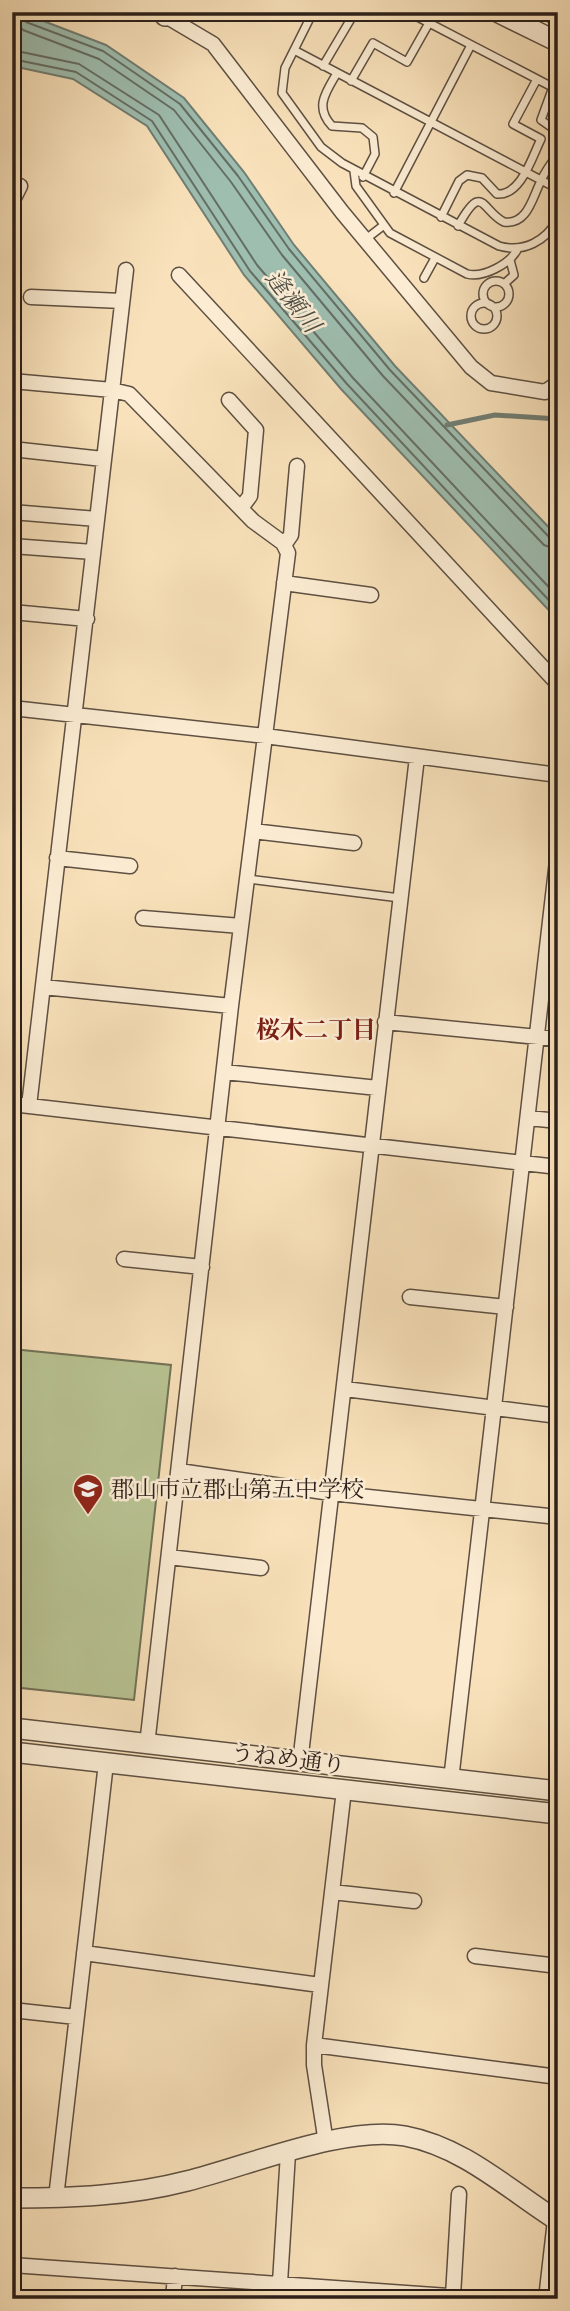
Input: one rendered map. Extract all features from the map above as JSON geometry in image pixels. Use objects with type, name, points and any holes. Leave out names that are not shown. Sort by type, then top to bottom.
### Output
[{"type":"street","points":[[497,12],[552,39],[555,14]]},
{"type":"street","points":[[164,13],[213,44],[365,240],[471,367],[491,383],[545,392],[558,383]]},
{"type":"street","points":[[12,201],[20,186]]},
{"type":"street","points":[[29,1106],[126,270]]},
{"type":"street","points":[[180,275],[558,684]]},
{"type":"street","points":[[31,297],[122,301]]},
{"type":"street","points":[[12,380],[129,394],[263,531],[284,545],[288,557],[231,1006],[147,1745]]},
{"type":"street","points":[[229,400],[256,430],[250,496],[241,508]]},
{"type":"street","points":[[12,449],[103,459]]},
{"type":"street","points":[[284,545],[290,534],[298,466]]},
{"type":"street","points":[[12,512],[97,519]]},
{"type":"street","points":[[12,545],[93,552]]},
{"type":"street","points":[[284,583],[371,595]]},
{"type":"street","points":[[12,612],[87,620]]},
{"type":"street","points":[[12,708],[265,736],[558,775]]},
{"type":"street","points":[[300,1763],[416,757]]},
{"type":"street","points":[[253,831],[354,843]]},
{"type":"street","points":[[451,1780],[538,1037],[552,962],[558,852]]},
{"type":"street","points":[[57,858],[130,866]]},
{"type":"street","points":[[143,918],[241,926]]},
{"type":"street","points":[[43,987],[231,1006]]},
{"type":"street","points":[[385,1022],[558,1040]]},
{"type":"street","points":[[225,1072],[377,1088]]},
{"type":"street","points":[[12,1104],[558,1167]]},
{"type":"street","points":[[529,1118],[558,1121]]},
{"type":"street","points":[[124,1259],[202,1267]]},
{"type":"street","points":[[410,1297],[506,1307]]},
{"type":"street","points":[[345,1390],[558,1416]]},
{"type":"street","points":[[179,1471],[331,1493],[558,1517]]},
{"type":"street","points":[[169,1557],[261,1568]]},
{"type":"street","name":"うねめ通り","points":[[12,1728],[558,1791]]},
{"type":"street","name":"うねめ通り","points":[[12,1752],[558,1814]]},
{"type":"street","points":[[56,2198],[106,1763]]},
{"type":"street","points":[[326,2143],[314,2045],[344,1790]]},
{"type":"street","points":[[332,1892],[414,1901]]},
{"type":"street","points":[[83,1953],[320,1985]]},
{"type":"street","points":[[475,1956],[558,1966]]},
{"type":"street","points":[[12,2010],[76,2017]]},
{"type":"street","points":[[314,2045],[558,2077]]},
{"type":"street","points":[[12,2198],[92,2198],[184,2182],[326,2143],[385,2134],[440,2147],[471,2162],[556,2221]]},
{"type":"street","points":[[279,2299],[288,2153]]},
{"type":"street","points":[[453,2296],[459,2194]]},
{"type":"street","points":[[546,2299],[558,2194]]},
{"type":"street","points":[[12,2264],[491,2299]]},
{"type":"street","points":[[173,2299],[175,2276]]},
{"type":"lane","points":[[313,12],[284,75],[285,100],[321,147],[363,177],[490,243],[527,247],[546,235],[558,219]]},
{"type":"lane","points":[[323,66],[355,12]]},
{"type":"lane","points":[[408,12],[555,88],[541,120],[558,132]]},
{"type":"lane","points":[[351,81],[373,43],[407,62],[429,23]]},
{"type":"lane","points":[[394,193],[471,45]]},
{"type":"lane","points":[[294,50],[558,189]]},
{"type":"lane","points":[[337,73],[322,99],[323,114],[332,126],[362,128],[373,137],[375,154],[363,177]]},
{"type":"lane","points":[[441,217],[464,176],[480,176],[492,191],[501,195],[517,186],[541,139],[513,124],[537,79]]},
{"type":"lane","points":[[458,226],[469,207],[476,203],[488,205],[504,222],[517,221],[527,211],[541,180],[558,153]]},
{"type":"lane","points":[[354,171],[356,186],[396,238],[471,276],[480,275],[510,260],[518,248]]},
{"type":"lane","points":[[365,240],[384,225]]},
{"type":"lane","points":[[424,278],[435,258]]},
{"type":"lane","points":[[504,284],[514,275],[510,260]]},
{"type":"lane","points":[[492,282],[504,284],[508,291],[507,300],[502,306],[489,305],[484,299],[485,287],[492,282]]},
{"type":"lane","points":[[247,879],[400,898]]},
{"type":"green space","name":"郡山市立郡山第五中学校","points":[[12,1349],[171,1365],[134,1700],[12,1687]]},
{"type":"water","name":"逢瀬川","points":[[12,12],[20,12],[106,45],[184,98],[244,172],[294,245],[395,366],[558,537],[558,620],[341,389],[244,275],[147,126],[73,79],[12,66]]},
{"type":"waterway","points":[[447,425],[495,415],[558,419]]},
{"type":"place","name":"郡山市立郡山第五中学校","points":[[88,1516]]},
{"type":"district","name":"桜木二丁目","points":[[316,1030]]}]
